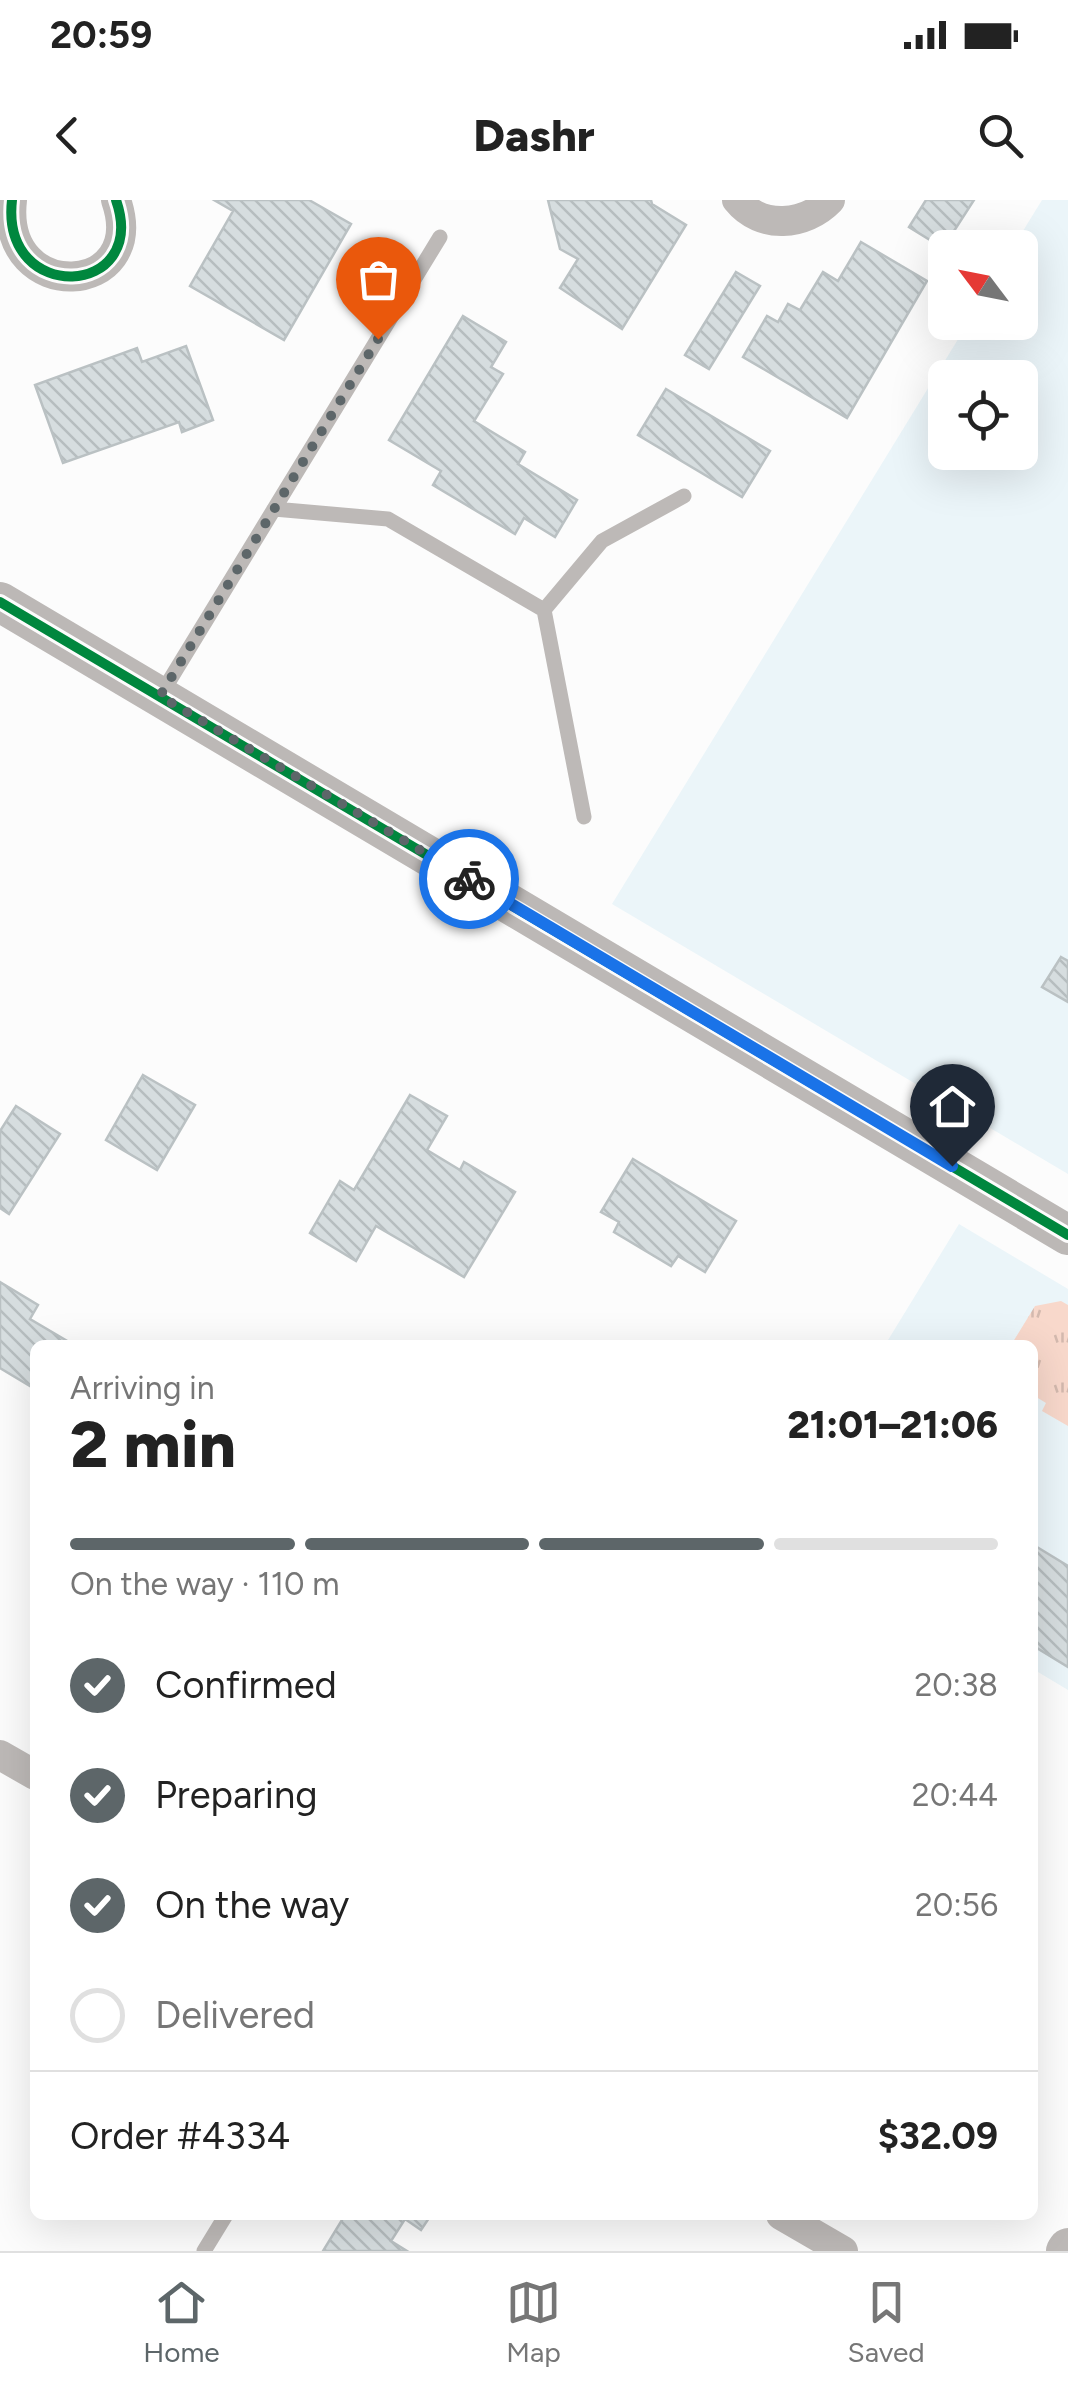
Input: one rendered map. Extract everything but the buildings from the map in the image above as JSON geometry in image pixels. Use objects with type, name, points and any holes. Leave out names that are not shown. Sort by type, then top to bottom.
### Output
[{"type":"main road","points":[[0,602],[1068,1234]]},
{"type":"street","points":[[12,200],[8,220],[18,256],[48,277],[68,279],[102,264],[114,249],[121,231],[116,200]]},
{"type":"street","points":[[738,200],[762,218],[782,222],[804,218],[821,210],[830,200]]},
{"type":"street","points":[[0,1755],[30,1773]]},
{"type":"street","points":[[790,2220],[842,2251]]},
{"type":"lane","points":[[160,696],[440,237]]},
{"type":"lane","points":[[544,610],[602,541],[684,496]]},
{"type":"lane","points":[[274,509],[388,520],[544,610],[584,817]]},
{"type":"lane","points":[[204,2251],[223,2220]]},
{"type":"shaded area","points":[[1042,200],[1068,200],[1068,1174],[612,904],[928,388],[928,470],[1038,470],[1038,360],[945,360],[958,340],[1038,340],[1038,230],[1023,230]]},
{"type":"shaded area","points":[[959,1224],[1068,1289],[1068,1690],[1038,1672],[1038,1340],[888,1340]]},
{"type":"green space","points":[[1061,1301],[1068,1305],[1068,1426],[1042,1411],[1046,1403],[1038,1398],[1038,1340],[1014,1340],[1035,1306]]},
{"type":"cycle path","points":[[12,200],[14,234],[28,258],[49,272],[72,276],[95,271],[112,256],[121,232],[116,200]]},
{"type":"cycle path","points":[[0,602],[1068,1235]]},
{"type":"way so far","points":[[378,339],[160,696],[469,879]]},
{"type":"route","points":[[469,879],[952,1166]]}]
